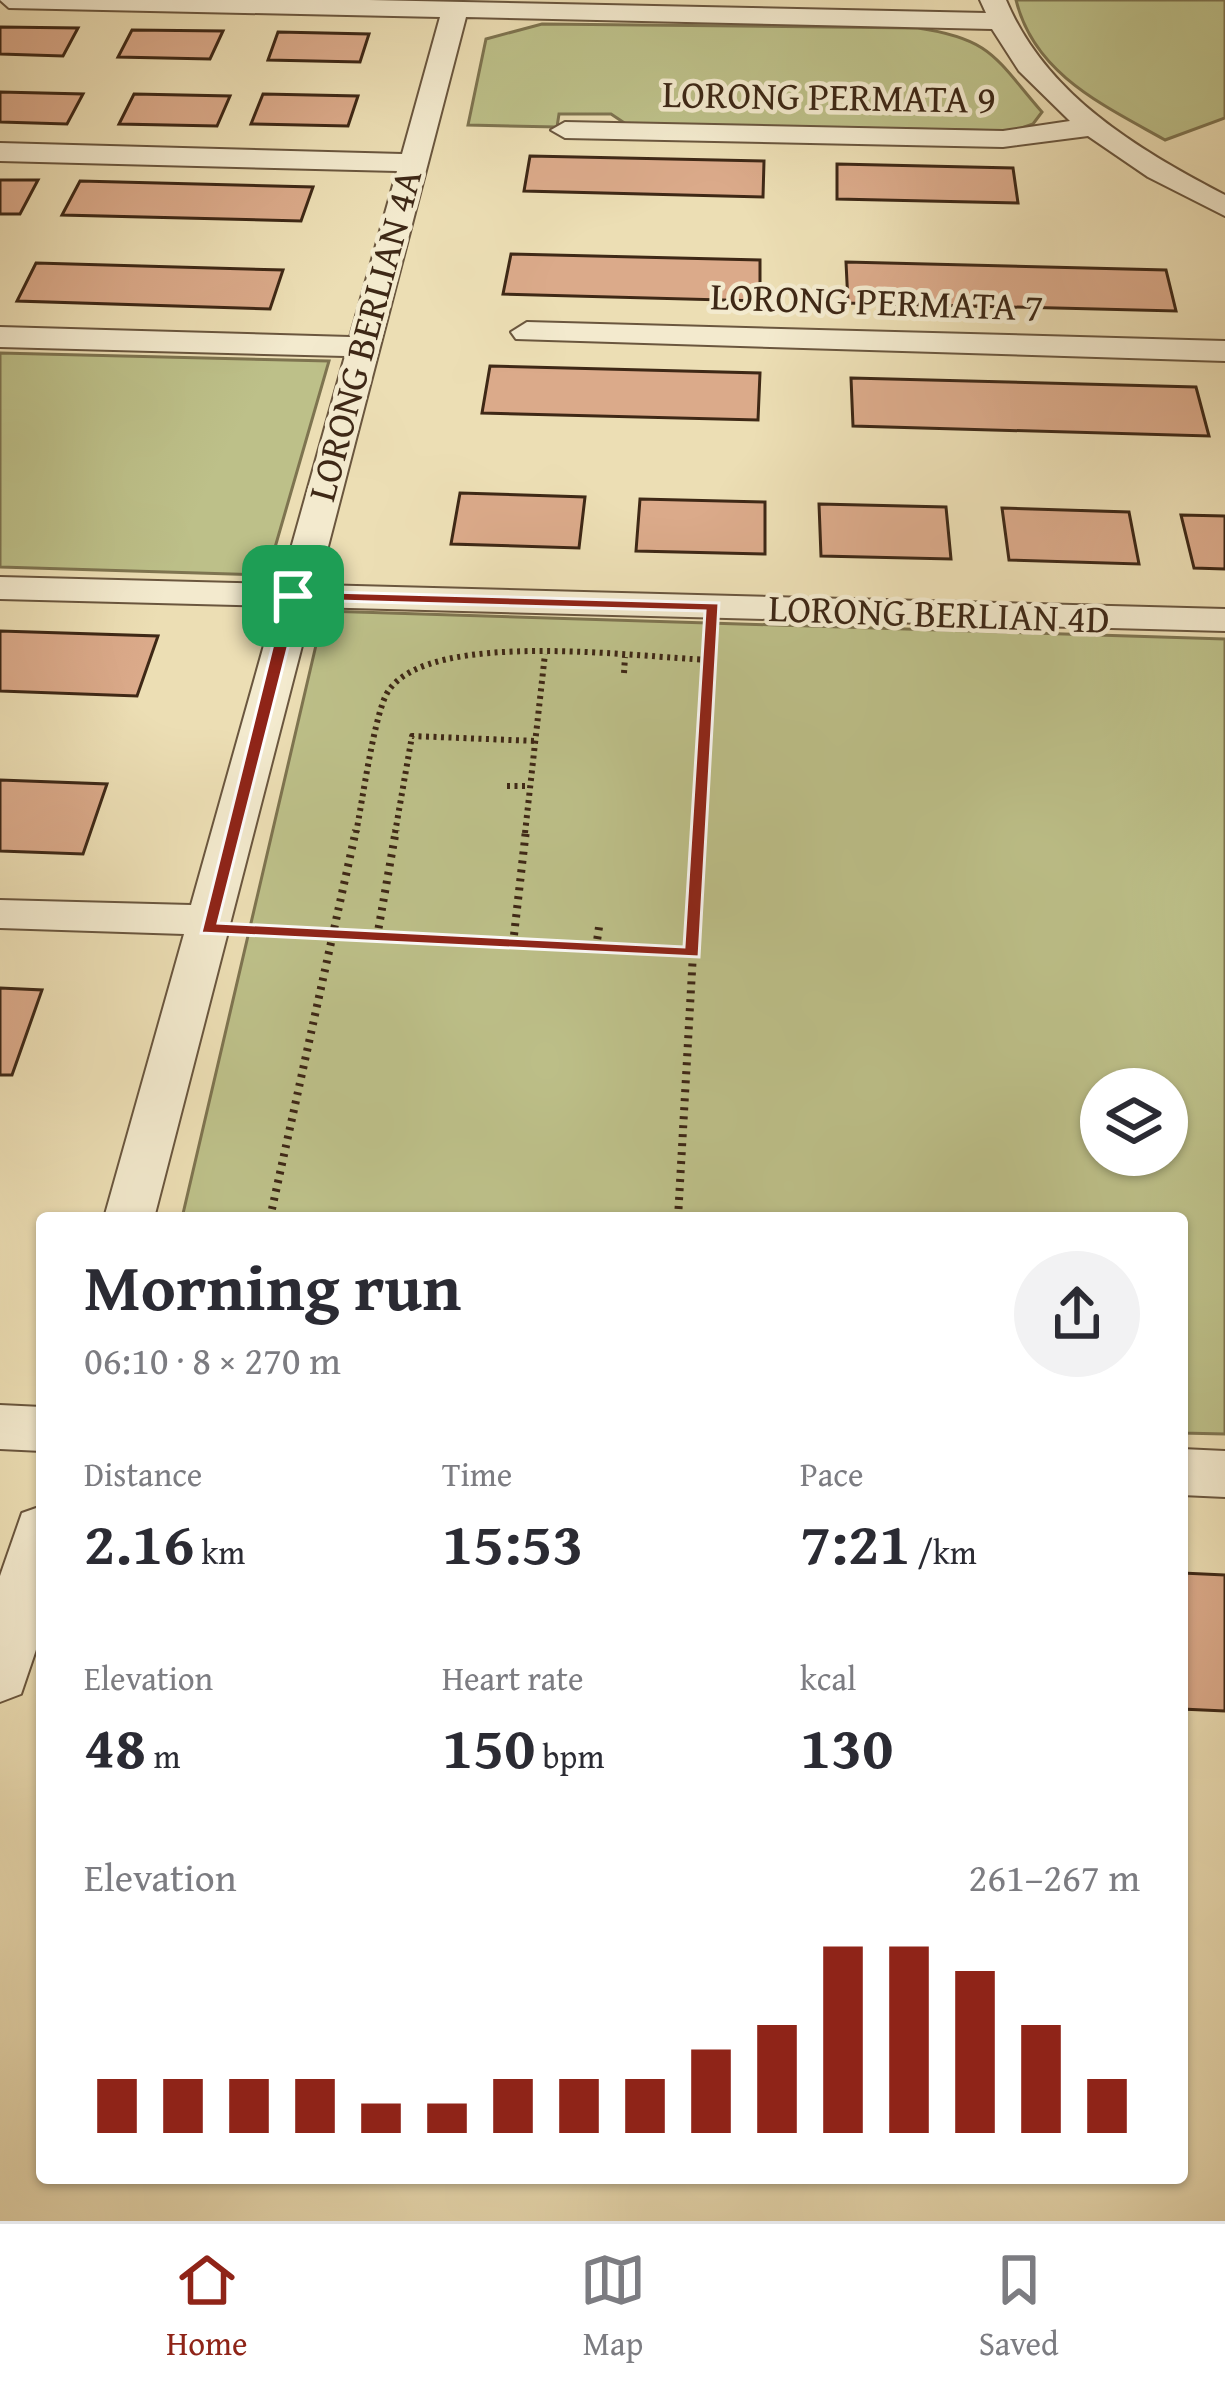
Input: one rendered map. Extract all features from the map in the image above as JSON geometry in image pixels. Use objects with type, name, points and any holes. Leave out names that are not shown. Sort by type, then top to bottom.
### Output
[{"type":"street","points":[[9,0],[455,9],[996,11],[1091,127],[1225,207]]},
{"type":"street","name":"LORONG BERLIAN 4A","points":[[130,1212],[293,596],[365,347],[409,163],[455,9]]},
{"type":"street","name":"LORONG PERMATA 9","points":[[565,130],[1003,139],[1091,127]]},
{"type":"street","points":[[0,152],[409,163]]},
{"type":"street","name":"LORONG PERMATA 7","points":[[527,332],[1225,352]]},
{"type":"street","points":[[0,337],[365,347]]},
{"type":"street","name":"LORONG BERLIAN 4D","points":[[0,588],[1225,620]]},
{"type":"street","points":[[0,914],[208,924]]},
{"type":"street","points":[[0,1427],[36,1429]]},
{"type":"street","points":[[1188,1472],[1225,1474]]},
{"type":"street","points":[[0,1676],[36,1551]]},
{"type":"path","points":[[678,1212],[713,607]]},
{"type":"path","points":[[271,1212],[387,691],[418,664],[470,651],[709,660]]},
{"type":"path","points":[[513,944],[545,653]]},
{"type":"path","points":[[624,673],[625,657]]},
{"type":"path","points":[[377,937],[412,736],[536,741]]},
{"type":"path","points":[[507,786],[530,787]]},
{"type":"path","points":[[208,924],[692,953]]},
{"type":"path","points":[[596,948],[599,927]]},
{"type":"green space","points":[[1016,0],[1225,0],[1225,118],[1165,140],[1118,114],[1055,68],[1025,26]]},
{"type":"green space","points":[[542,24],[918,28],[977,45],[1002,65],[1042,112],[1033,124],[1013,131],[626,124],[611,114],[559,114],[557,127],[468,125],[486,39]]},
{"type":"green space","points":[[0,353],[329,361],[267,575],[0,567]]},
{"type":"green space","points":[[324,611],[1225,639],[1225,1434],[1188,1433],[1188,1212],[183,1212]]},
{"type":"building","points":[[0,27],[78,28],[63,56],[0,54]]},
{"type":"building","points":[[132,30],[223,31],[210,59],[118,57]]},
{"type":"building","points":[[278,32],[369,34],[360,62],[268,60]]},
{"type":"building","points":[[0,92],[83,94],[67,124],[0,122]]},
{"type":"building","points":[[134,94],[230,96],[217,126],[119,124]]},
{"type":"building","points":[[263,94],[358,96],[348,126],[251,124]]},
{"type":"building","points":[[530,156],[764,161],[763,197],[524,191]]},
{"type":"building","points":[[837,164],[1013,168],[1018,203],[837,199]]},
{"type":"building","points":[[0,180],[38,180],[20,214],[0,214]]},
{"type":"building","points":[[80,181],[313,187],[301,221],[62,215]]},
{"type":"building","points":[[511,254],[760,260],[760,301],[503,294]]},
{"type":"building","points":[[846,262],[1166,270],[1176,311],[848,303]]},
{"type":"building","points":[[36,263],[283,270],[270,309],[17,301]]},
{"type":"building","points":[[490,366],[760,373],[758,420],[482,413]]},
{"type":"building","points":[[851,378],[1196,387],[1209,436],[853,426]]},
{"type":"building","points":[[460,493],[585,497],[579,548],[451,544]]},
{"type":"building","points":[[640,499],[765,502],[765,554],[636,551]]},
{"type":"building","points":[[819,504],[946,507],[951,559],[821,556]]},
{"type":"building","points":[[1002,508],[1129,512],[1139,564],[1009,560]]},
{"type":"building","points":[[1181,515],[1225,516],[1225,569],[1194,568]]},
{"type":"building","points":[[0,631],[158,636],[137,696],[0,691]]},
{"type":"building","points":[[0,780],[107,784],[83,854],[0,851]]},
{"type":"building","points":[[0,988],[42,990],[12,1075],[0,1075]]},
{"type":"building","points":[[1188,1573],[1225,1575],[1225,1711],[1188,1709]]},
{"type":"route","points":[[293,596],[713,607],[692,953],[207,928],[293,596]]}]
